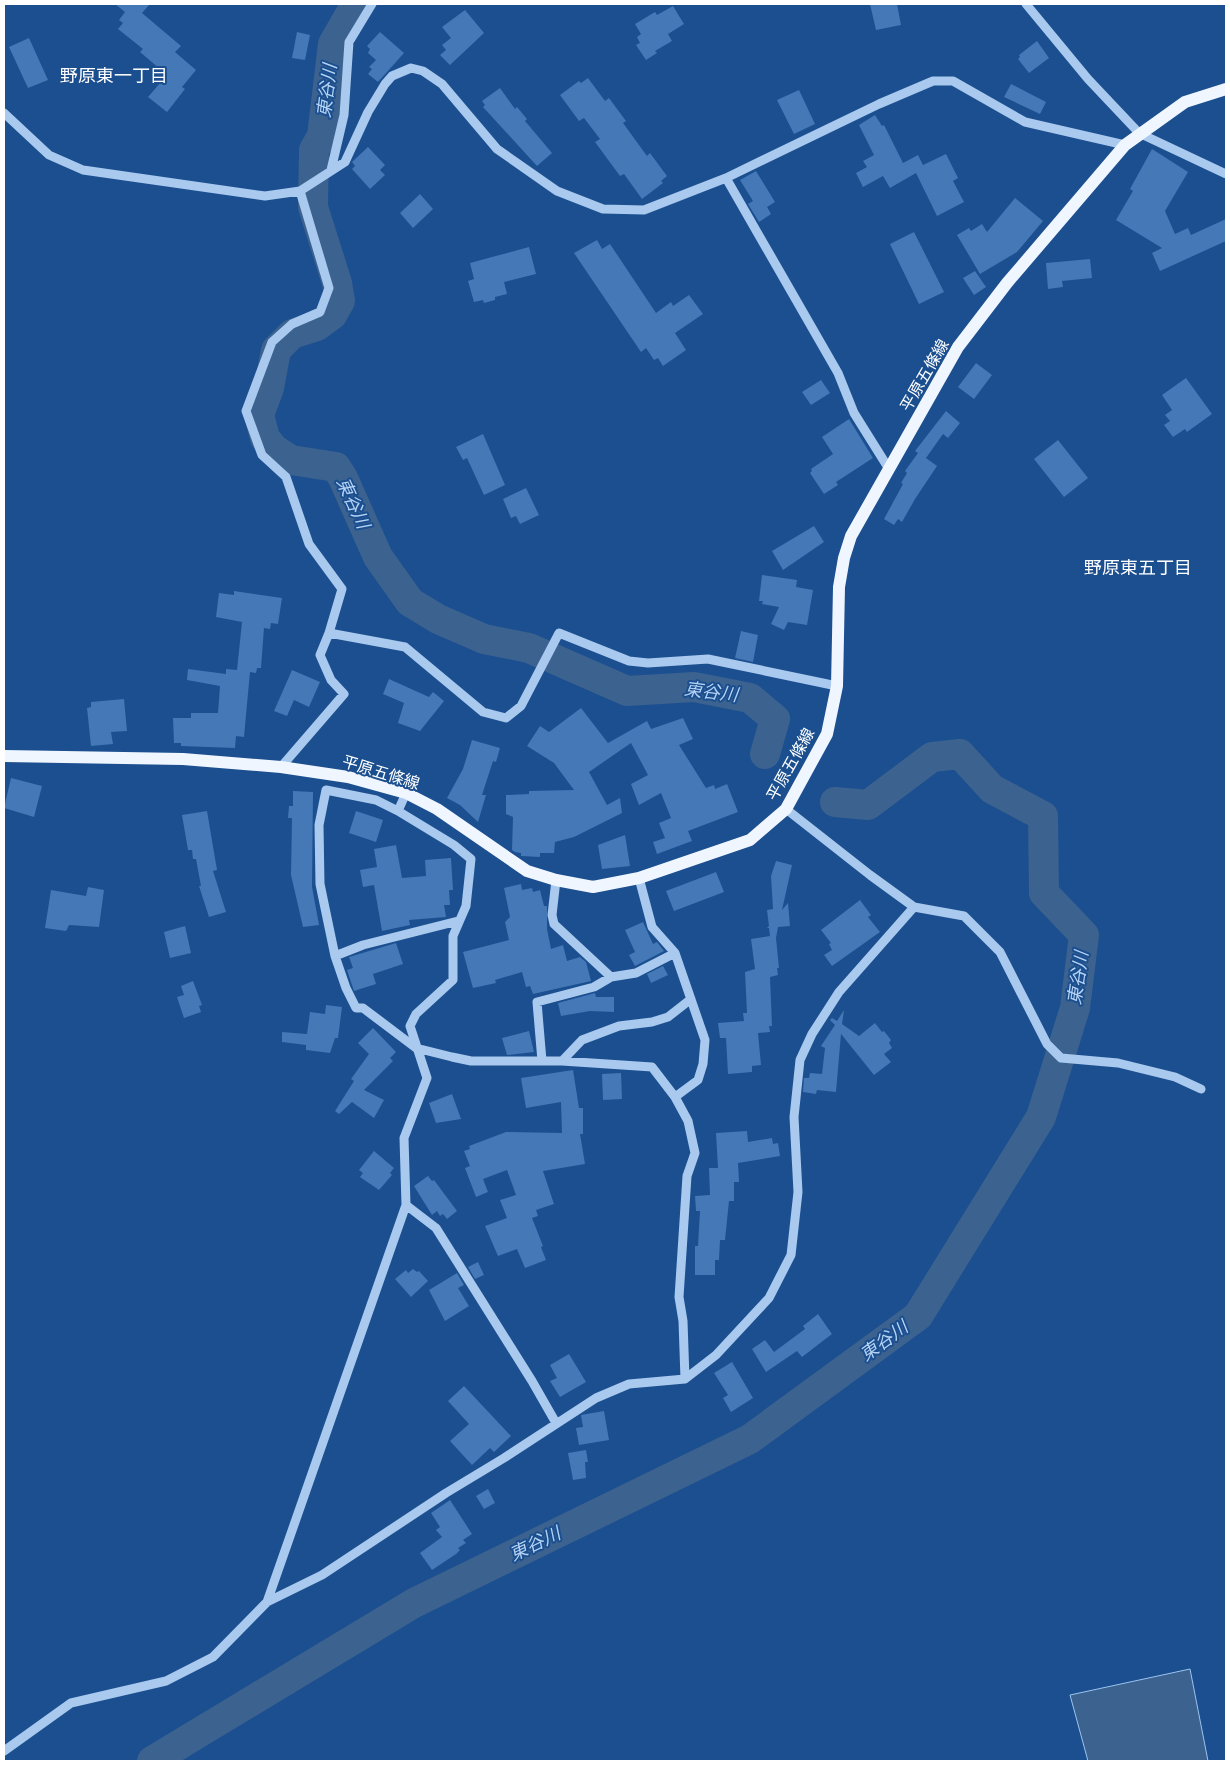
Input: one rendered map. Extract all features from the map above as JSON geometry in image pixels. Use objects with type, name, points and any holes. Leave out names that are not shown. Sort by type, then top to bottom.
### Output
[{"type":"main road","name":"平原五條線","points":[[4,756],[183,760],[281,767],[348,777],[406,793],[437,809],[527,871],[556,880],[593,887],[639,878],[750,840],[786,809],[827,734],[837,686],[839,587],[844,558],[851,536],[958,347],[1006,283],[1125,146],[1138,134],[1185,102],[1226,89]]},
{"type":"street","points":[[331,170],[344,115],[349,42],[372,4]]},
{"type":"street","points":[[1026,4],[1088,79],[1138,134],[1226,174]]},
{"type":"street","points":[[4,112],[49,154],[83,170],[265,196],[300,192],[345,162],[368,112],[385,84],[392,76],[411,68],[423,71],[442,84],[497,149],[557,191],[603,208],[644,210],[726,178],[879,104],[934,81],[953,81],[1025,122],[1125,146]]},
{"type":"street","points":[[726,178],[838,373],[854,413],[889,469]]},
{"type":"street","points":[[281,767],[344,694],[331,680],[320,655],[329,633],[342,589],[309,544],[286,477],[262,455],[246,411],[272,342],[292,324],[320,312],[329,288],[300,192]]},
{"type":"street","points":[[329,633],[405,647],[483,712],[506,718],[521,706],[559,633],[629,661],[648,663],[708,659],[837,686]]},
{"type":"street","points":[[267,1602],[406,1205],[404,1138],[427,1078],[416,1048],[410,1026],[416,1014],[453,980],[453,936],[466,906],[471,859],[454,845],[376,800],[326,790],[319,825],[320,884],[335,956],[346,988],[356,1008],[363,1008],[416,1048],[471,1061],[562,1061],[652,1067],[675,1097],[688,1121],[695,1153],[687,1176],[679,1297],[683,1320],[685,1379]]},
{"type":"street","points":[[398,811],[406,793]]},
{"type":"street","points":[[786,809],[914,907],[964,916],[1000,952],[1047,1044],[1061,1058],[1118,1063],[1175,1077],[1202,1089]]},
{"type":"street","points":[[639,878],[652,927],[675,953],[690,999],[700,1020],[705,1040],[703,1064],[698,1080],[675,1097]]},
{"type":"street","points":[[556,880],[552,914],[554,924],[611,977]]},
{"type":"street","points":[[4,1750],[71,1703],[166,1681],[213,1657],[267,1602],[322,1575],[446,1493],[596,1398],[629,1384],[685,1379],[716,1355],[769,1298],[792,1255],[798,1192],[794,1117],[800,1060],[812,1034],[839,992],[914,907]]},
{"type":"street","points":[[335,956],[363,945],[458,921]]},
{"type":"street","points":[[542,1061],[537,1002],[594,987],[611,977],[636,973],[675,953]]},
{"type":"street","points":[[562,1061],[582,1040],[619,1026],[652,1022],[668,1017],[690,999]]},
{"type":"street","points":[[406,1205],[436,1228],[532,1381],[556,1423]]},
{"type":"water","points":[[1190,1669],[1208,1761],[1088,1761],[1070,1695]]},
{"type":"building","points":[[115,4],[150,4],[142,13],[181,46],[175,52],[196,70],[182,87],[185,89],[167,112],[148,97],[167,75],[140,52],[143,49],[118,29],[123,23],[119,20],[125,12]]},
{"type":"building","points":[[870,4],[897,4],[901,25],[876,30]]},
{"type":"building","points":[[673,6],[684,24],[668,34],[672,41],[655,51],[657,53],[646,60],[636,45],[640,43],[637,37],[641,34],[635,24],[655,12],[657,15]]},
{"type":"building","points":[[465,10],[484,33],[450,65],[440,55],[446,50],[442,45],[451,38],[442,27]]},
{"type":"building","points":[[297,32],[310,35],[305,60],[292,58]]},
{"type":"building","points":[[380,32],[404,53],[378,82],[368,74],[372,69],[369,67],[376,60],[368,53],[370,49],[367,46]]},
{"type":"building","points":[[29,38],[48,80],[28,88],[9,47]]},
{"type":"building","points":[[1037,41],[1049,58],[1029,73],[1018,59],[1019,55]]},
{"type":"building","points":[[588,78],[605,101],[609,98],[626,121],[623,123],[647,156],[650,153],[667,176],[661,181],[663,183],[642,199],[624,174],[620,176],[595,142],[600,139],[584,118],[579,121],[560,95],[579,81],[581,83]]},
{"type":"building","points":[[1011,84],[1046,102],[1040,114],[1004,97]]},
{"type":"building","points":[[500,88],[515,109],[517,107],[527,119],[525,121],[552,153],[537,166],[483,107],[485,105],[482,101]]},
{"type":"building","points":[[799,90],[815,124],[794,134],[777,100]]},
{"type":"building","points":[[875,115],[882,126],[884,125],[903,163],[918,155],[923,165],[946,154],[958,178],[953,181],[964,202],[937,216],[916,173],[890,188],[883,176],[863,187],[856,173],[867,167],[863,161],[874,155],[859,125]]},
{"type":"building","points":[[368,147],[385,165],[380,170],[385,175],[370,189],[352,169],[355,166],[352,162]]},
{"type":"building","points":[[1152,149],[1188,172],[1165,211],[1175,234],[1188,228],[1191,235],[1226,219],[1226,241],[1160,271],[1152,253],[1162,248],[1116,220],[1133,191],[1130,189]]},
{"type":"building","points":[[756,171],[775,202],[767,207],[771,214],[759,222],[748,204],[753,201],[740,180]]},
{"type":"building","points":[[420,194],[433,209],[413,228],[400,213]]},
{"type":"building","points":[[1015,198],[1043,221],[1017,252],[980,274],[957,235],[969,228],[971,231],[982,224],[987,232]]},
{"type":"building","points":[[914,232],[944,292],[919,304],[890,244]]},
{"type":"building","points":[[597,240],[602,249],[610,244],[656,313],[671,302],[673,306],[689,295],[703,314],[675,333],[686,350],[663,366],[658,358],[654,360],[646,348],[641,352],[574,253]]},
{"type":"building","points":[[529,247],[536,274],[504,282],[507,294],[495,297],[495,300],[484,303],[483,300],[474,302],[468,281],[474,279],[470,263]]},
{"type":"building","points":[[1090,259],[1092,278],[1062,281],[1063,287],[1048,289],[1046,263]]},
{"type":"building","points":[[975,271],[986,287],[974,295],[963,278]]},
{"type":"building","points":[[976,363],[992,375],[974,399],[958,387]]},
{"type":"building","points":[[1186,378],[1212,414],[1187,432],[1185,429],[1173,437],[1164,425],[1170,421],[1165,415],[1172,410],[1162,395]]},
{"type":"building","points":[[821,380],[830,393],[811,405],[802,392]]},
{"type":"building","points":[[946,411],[960,423],[948,438],[943,434],[926,458],[937,466],[902,522],[898,519],[894,525],[884,519],[903,484],[901,483],[907,473],[905,471],[918,453],[915,451]]},
{"type":"building","points":[[849,419],[873,458],[836,482],[838,485],[824,494],[810,473],[811,469],[833,454],[822,437]]},
{"type":"building","points":[[483,434],[505,485],[484,495],[467,458],[463,460],[456,447]]},
{"type":"building","points":[[1058,440],[1088,478],[1064,497],[1034,459]]},
{"type":"building","points":[[526,488],[539,515],[520,524],[516,516],[511,518],[503,499]]},
{"type":"building","points":[[814,526],[824,542],[783,570],[772,551]]},
{"type":"building","points":[[762,575],[797,580],[796,587],[813,590],[807,625],[788,622],[784,630],[771,624],[779,607],[762,604],[763,601],[759,601]]},
{"type":"building","points":[[234,591],[282,598],[278,624],[271,623],[270,629],[264,628],[261,668],[257,668],[256,673],[250,672],[244,737],[236,736],[235,748],[181,746],[181,743],[174,743],[173,718],[191,718],[191,713],[218,713],[220,686],[187,680],[188,669],[226,674],[226,669],[237,670],[242,622],[216,617],[219,593],[234,595]]},
{"type":"building","points":[[741,631],[758,635],[753,662],[735,658]]},
{"type":"building","points":[[292,670],[320,682],[309,707],[294,700],[287,716],[274,711]]},
{"type":"building","points":[[389,679],[429,697],[433,692],[444,701],[420,731],[398,723],[404,703],[383,694]]},
{"type":"building","points":[[124,699],[127,731],[111,732],[113,744],[91,746],[87,708],[91,707],[91,702]]},
{"type":"building","points":[[581,708],[608,743],[647,721],[651,729],[683,718],[693,739],[679,745],[706,788],[714,785],[715,789],[727,784],[738,812],[688,831],[692,841],[657,854],[653,842],[665,838],[659,823],[671,818],[661,793],[639,805],[631,784],[648,775],[631,743],[589,772],[607,805],[620,798],[622,813],[574,837],[555,842],[554,853],[540,853],[540,857],[521,856],[521,853],[512,850],[513,817],[506,814],[506,795],[529,794],[529,791],[574,790],[554,763],[527,746],[540,726],[549,732]]},
{"type":"building","points":[[472,740],[500,748],[496,762],[493,761],[482,795],[486,795],[478,822],[460,805],[447,798],[463,769]]},
{"type":"building","points":[[11,778],[42,786],[34,817],[4,808]]},
{"type":"building","points":[[293,791],[313,792],[312,887],[319,925],[303,927],[291,875],[292,818],[288,818],[289,806],[293,806]]},
{"type":"building","points":[[207,811],[217,870],[213,871],[226,912],[209,917],[199,886],[201,886],[196,859],[193,859],[192,850],[188,850],[182,815]]},
{"type":"building","points":[[356,811],[383,820],[376,842],[349,833]]},
{"type":"building","points":[[625,835],[630,866],[602,869],[598,845]]},
{"type":"building","points":[[396,845],[402,878],[426,876],[425,860],[451,858],[453,890],[449,890],[450,905],[444,905],[446,917],[409,920],[410,925],[382,931],[374,885],[363,887],[360,870],[377,867],[374,849]]},
{"type":"building","points":[[776,861],[792,865],[782,910],[788,903],[790,926],[778,927],[776,938],[778,975],[770,977],[772,1026],[769,1026],[770,1032],[758,1033],[761,1065],[752,1066],[752,1072],[728,1074],[726,1038],[720,1038],[718,1023],[744,1021],[743,1013],[747,1013],[745,972],[755,969],[751,939],[770,936],[769,928],[767,928],[769,926],[767,910],[773,909],[771,876]]},
{"type":"building","points":[[716,872],[724,892],[674,911],[666,891]]},
{"type":"building","points":[[521,884],[522,890],[532,888],[533,892],[540,890],[544,906],[547,906],[547,929],[551,949],[563,945],[567,961],[580,957],[586,962],[591,981],[533,994],[530,986],[526,987],[522,972],[495,980],[496,983],[473,988],[463,952],[509,940],[505,922],[510,917],[504,888]]},
{"type":"building","points":[[88,887],[104,890],[99,927],[69,925],[66,931],[45,928],[51,890],[86,896]]},
{"type":"building","points":[[860,900],[871,915],[868,917],[880,932],[832,966],[824,955],[832,950],[829,944],[831,943],[821,930]]},
{"type":"building","points":[[643,922],[653,944],[657,942],[664,951],[635,966],[629,955],[635,952],[625,930]]},
{"type":"building","points":[[185,926],[191,953],[170,958],[164,932]]},
{"type":"building","points":[[396,943],[403,964],[373,974],[376,984],[354,991],[347,970],[353,968],[349,957]]},
{"type":"building","points":[[663,966],[668,975],[651,983],[647,974]]},
{"type":"building","points":[[193,981],[202,1005],[199,1006],[201,1012],[184,1018],[177,997],[184,995],[181,986]]},
{"type":"building","points":[[595,993],[596,997],[614,997],[614,1012],[590,1011],[561,1016],[558,1003]]},
{"type":"building","points":[[326,1005],[342,1007],[338,1038],[335,1038],[330,1053],[306,1050],[306,1045],[282,1042],[282,1032],[307,1034],[310,1012],[325,1014]]},
{"type":"building","points":[[844,1010],[842,1024],[859,1036],[875,1023],[882,1032],[884,1031],[891,1040],[889,1043],[892,1048],[884,1054],[891,1062],[874,1075],[841,1034],[836,1092],[817,1090],[816,1094],[803,1092],[804,1078],[809,1078],[810,1073],[822,1074],[825,1048],[821,1046],[835,1025],[830,1020],[832,1018],[837,1021]]},
{"type":"building","points":[[373,1028],[396,1052],[390,1058],[393,1061],[364,1090],[384,1100],[374,1118],[352,1102],[339,1114],[335,1111],[354,1081],[351,1079],[369,1054],[358,1043]]},
{"type":"building","points":[[529,1031],[534,1052],[507,1055],[502,1038]]},
{"type":"building","points":[[573,1070],[579,1108],[583,1108],[583,1134],[580,1134],[585,1164],[543,1171],[554,1204],[536,1210],[538,1216],[532,1218],[543,1246],[541,1247],[546,1260],[525,1268],[517,1249],[498,1256],[485,1226],[507,1218],[500,1200],[516,1195],[507,1170],[483,1179],[488,1192],[476,1197],[465,1168],[470,1166],[464,1151],[470,1149],[469,1146],[506,1132],[562,1133],[561,1102],[526,1108],[521,1078]]},
{"type":"building","points":[[621,1073],[622,1099],[603,1100],[602,1074]]},
{"type":"building","points":[[452,1094],[461,1119],[436,1123],[429,1103]]},
{"type":"building","points":[[747,1131],[748,1142],[772,1138],[773,1144],[778,1143],[780,1156],[738,1163],[739,1182],[734,1182],[734,1201],[729,1201],[725,1240],[720,1240],[719,1260],[715,1260],[715,1275],[695,1275],[695,1246],[698,1246],[700,1211],[696,1211],[695,1196],[710,1195],[709,1168],[718,1168],[716,1133]]},
{"type":"building","points":[[374,1151],[394,1168],[390,1173],[392,1175],[379,1190],[360,1177],[363,1173],[359,1170]]},
{"type":"building","points":[[428,1176],[432,1181],[434,1180],[457,1211],[447,1219],[443,1214],[440,1216],[437,1211],[432,1215],[414,1186]]},
{"type":"building","points":[[478,1262],[484,1275],[475,1279],[468,1267]]},
{"type":"building","points":[[413,1269],[417,1272],[419,1271],[428,1281],[411,1297],[395,1279],[406,1270],[408,1273]]},
{"type":"building","points":[[457,1273],[464,1285],[458,1288],[469,1306],[445,1321],[429,1290]]},
{"type":"building","points":[[818,1314],[832,1334],[802,1357],[797,1351],[766,1372],[752,1349],[765,1340],[774,1352],[805,1329],[803,1326]]},
{"type":"building","points":[[569,1354],[586,1382],[560,1397],[550,1381],[557,1378],[550,1365]]},
{"type":"building","points":[[732,1362],[753,1398],[731,1412],[723,1398],[728,1395],[714,1373]]},
{"type":"building","points":[[464,1386],[511,1436],[494,1452],[490,1448],[472,1465],[450,1441],[469,1424],[448,1401]]},
{"type":"building","points":[[604,1411],[609,1440],[579,1445],[576,1428],[583,1427],[581,1415]]},
{"type":"building","points":[[586,1450],[588,1462],[585,1462],[586,1478],[573,1480],[568,1453]]},
{"type":"building","points":[[488,1489],[495,1503],[484,1509],[476,1496]]},
{"type":"building","points":[[450,1500],[472,1534],[463,1540],[466,1543],[458,1548],[460,1550],[456,1554],[432,1570],[420,1553],[442,1537],[436,1530],[440,1527],[431,1513]]},
{"type":"waterway","name":"東谷川","points":[[356,4],[333,44],[322,136],[314,150],[313,207],[337,283],[340,301],[332,315],[317,326],[292,334],[276,350],[269,388],[259,415],[265,438],[274,449],[291,460],[336,467],[343,478],[378,557],[410,602],[438,619],[484,639],[529,648],[627,691],[694,687],[750,698],[775,719],[765,754]]},
{"type":"waterway","name":"東谷川","points":[[152,1761],[414,1603],[750,1439],[918,1316],[1041,1117],[1075,1008],[1084,935],[1044,893],[1043,816],[992,789],[960,754],[932,757],[868,805],[835,802]]},
{"type":"district","name":"野原東一丁目","points":[[114,76]]},
{"type":"district","name":"野原東五丁目","points":[[1138,568]]}]
